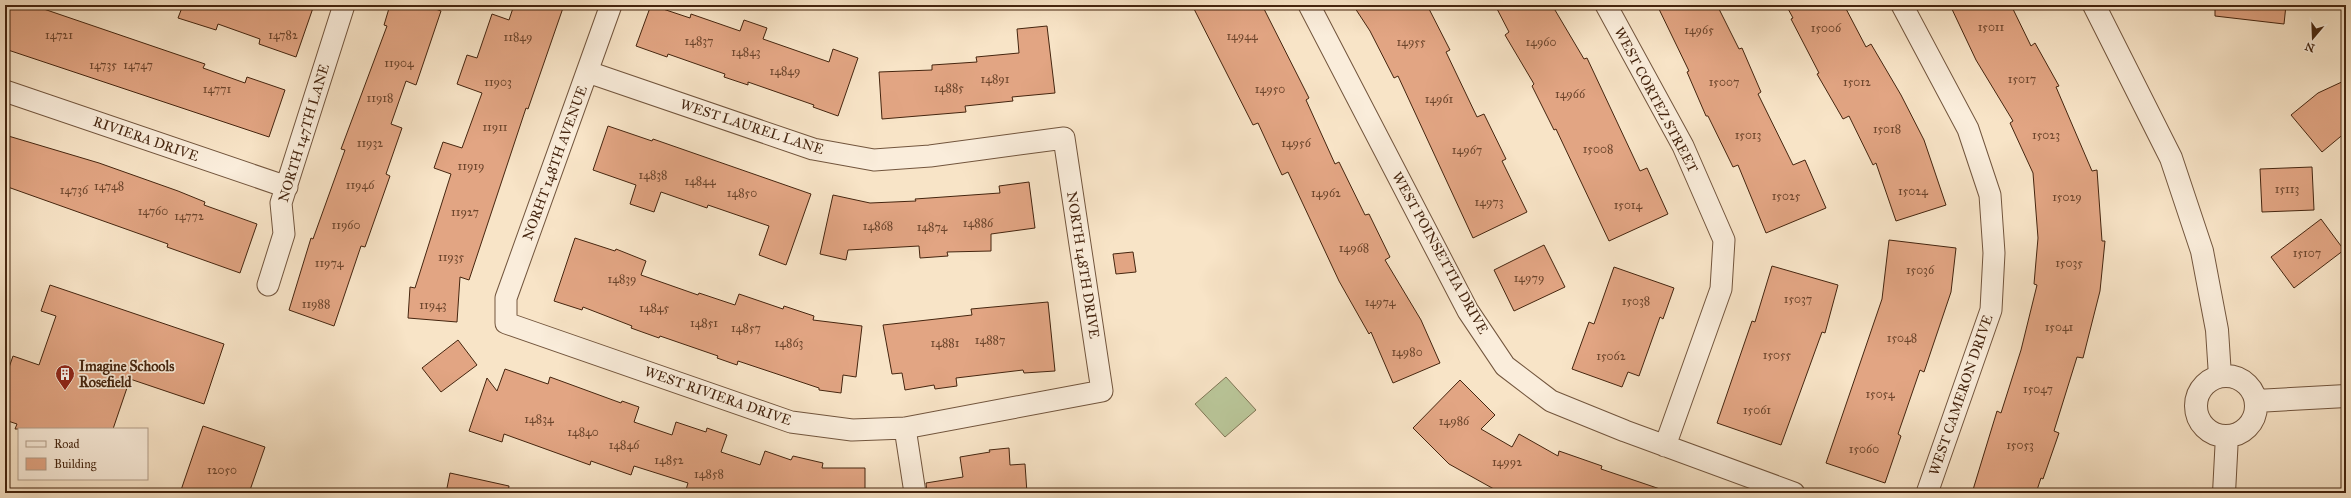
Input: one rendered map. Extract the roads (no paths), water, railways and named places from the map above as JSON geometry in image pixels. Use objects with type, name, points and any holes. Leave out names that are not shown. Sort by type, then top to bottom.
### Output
[{"type":"street","name":"NORTH 147TH LANE","points":[[268,285],[284,234],[281,202],[344,5]]},
{"type":"street","name":"NORHT 148TH AVENUE","points":[[506,322],[506,298],[611,5]]},
{"type":"street","name":"WEST POINSETTIA DRIVE","points":[[1309,5],[1468,311],[1504,366],[1551,401],[1665,446],[1794,493]]},
{"type":"street","name":"WEST CORTEZ STREET","points":[[1606,5],[1683,146],[1724,240],[1721,289],[1665,446]]},
{"type":"street","name":"WEST CAMERON DRIVE","points":[[1902,5],[1968,129],[1990,195],[1994,252],[1991,310],[1927,493]]},
{"type":"street","points":[[2094,5],[2171,158],[2202,250],[2217,330],[2220,376]]},
{"type":"street","name":"WEST LAUREL LANE","points":[[588,72],[813,149],[874,160],[930,156],[1064,138]]},
{"type":"street","name":"RIVIERA DRIVE","points":[[5,91],[287,187]]},
{"type":"street","name":"NORTH 148TH DRIVE","points":[[1064,138],[1102,391]]},
{"type":"street","name":"WEST RIVIERA DRIVE","points":[[506,322],[791,422],[852,430],[905,428],[1102,391]]},
{"type":"street","points":[[2220,376],[2230,376],[2247,384],[2256,402],[2252,421],[2245,429],[2227,436],[2208,430],[2196,414],[2197,394],[2210,379],[2220,376]]},
{"type":"street","points":[[2256,402],[2346,396]]},
{"type":"street","points":[[905,428],[915,493]]},
{"type":"street","points":[[2224,493],[2227,436]]},
{"type":"place","name":"Imagine Schools Rosefield","points":[[65,391]]}]
